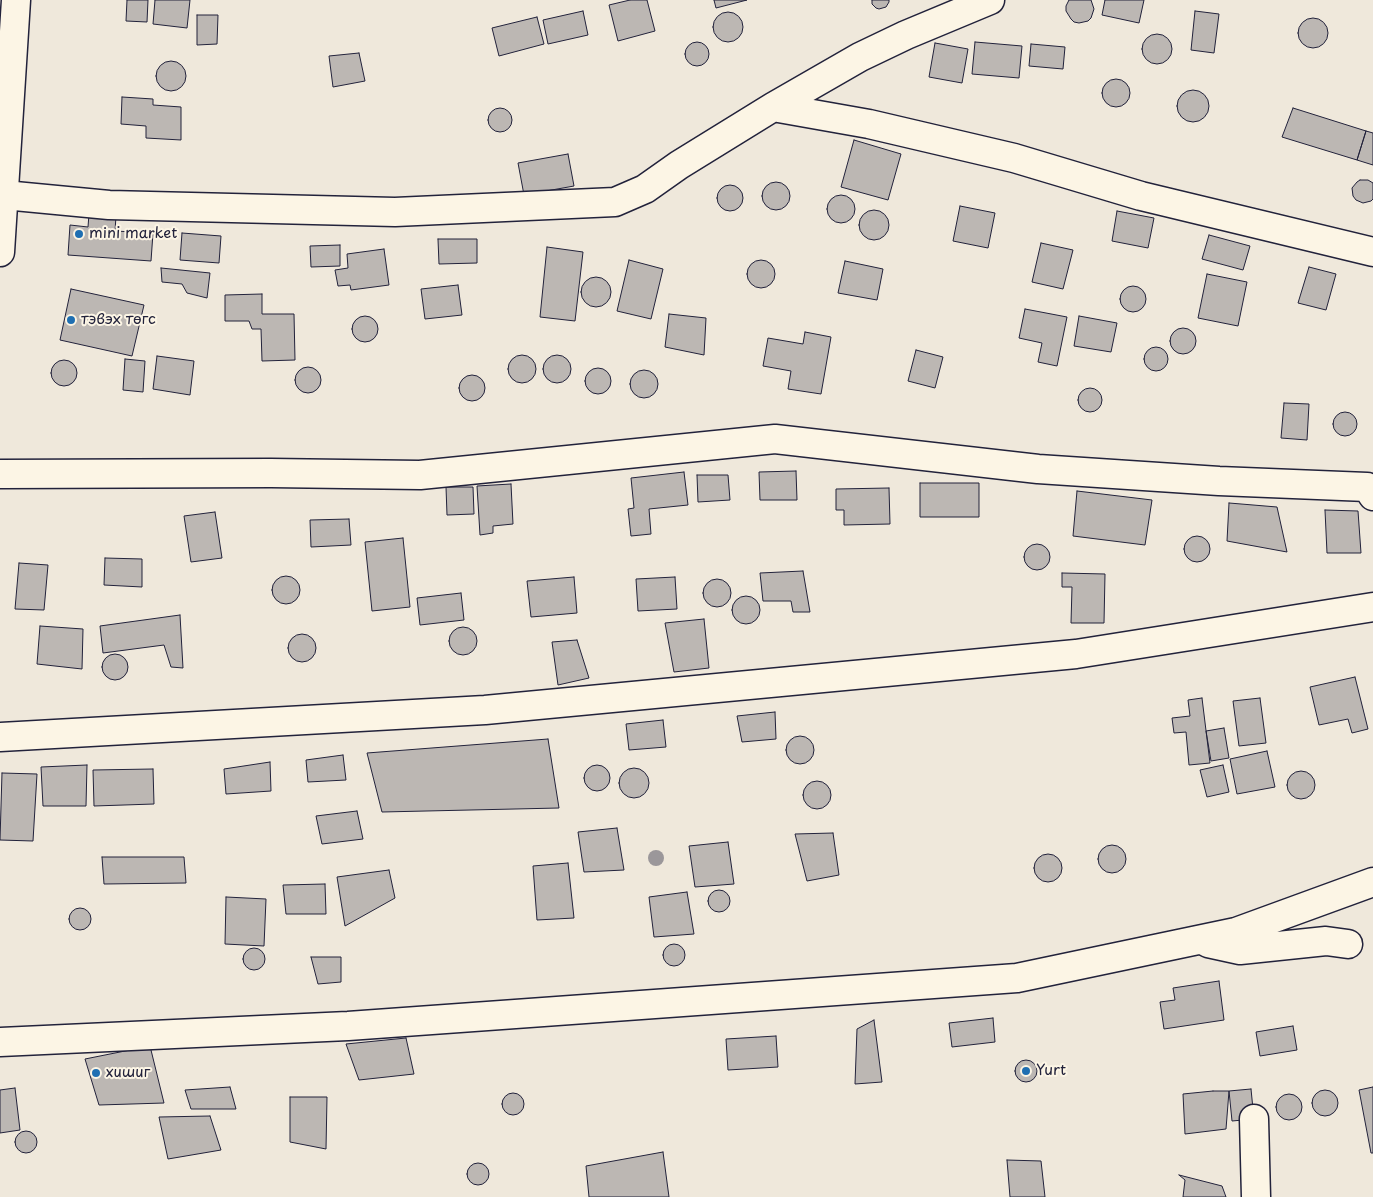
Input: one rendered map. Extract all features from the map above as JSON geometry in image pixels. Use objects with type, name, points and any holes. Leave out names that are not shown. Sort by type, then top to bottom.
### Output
[{"type":"street","points":[[0,252],[16,0]]},
{"type":"street","points":[[4,194],[109,205],[395,212],[614,202],[645,189],[679,165],[860,56],[990,0]]},
{"type":"street","points":[[773,107],[869,124],[1014,158],[1141,196],[1373,252]]},
{"type":"street","points":[[0,474],[271,473],[420,475],[775,438],[1038,469],[1219,481],[1367,487],[1373,496]]},
{"type":"street","points":[[0,737],[485,710],[1017,660],[1076,654],[1373,607]]},
{"type":"street","points":[[0,1042],[348,1026],[1017,978],[1236,932],[1373,882]]},
{"type":"street","points":[[1194,941],[1240,950],[1326,941],[1348,944]]},
{"type":"street","points":[[1254,1119],[1256,1197]]},
{"type":"building","points":[[127,0],[148,0],[147,22],[126,21]]},
{"type":"building","points":[[155,0],[190,0],[187,28],[153,24]]},
{"type":"building","points":[[630,0],[647,0],[655,31],[618,41],[609,5]]},
{"type":"building","points":[[714,0],[747,0],[716,8]]},
{"type":"building","points":[[872,0],[889,0],[889,2],[886,7],[879,9],[872,4]]},
{"type":"building","points":[[1069,0],[1091,0],[1094,9],[1091,18],[1088,21],[1074,22],[1066,11]]},
{"type":"building","points":[[1105,0],[1144,0],[1139,23],[1102,15]]},
{"type":"building","points":[[583,11],[588,35],[548,44],[543,20]]},
{"type":"building","points":[[1195,11],[1219,14],[1214,53],[1191,50]]},
{"type":"building","points":[[728,12],[738,17],[743,27],[738,37],[728,42],[718,37],[713,27],[718,17]]},
{"type":"building","points":[[197,15],[218,15],[217,44],[197,45]]},
{"type":"building","points":[[537,17],[544,44],[499,56],[492,28]]},
{"type":"building","points":[[1313,18],[1323,23],[1328,33],[1323,43],[1313,48],[1303,43],[1298,33],[1303,23]]},
{"type":"building","points":[[1157,34],[1167,39],[1172,49],[1167,59],[1157,64],[1147,59],[1142,49],[1147,39]]},
{"type":"building","points":[[697,42],[705,46],[709,54],[705,62],[697,66],[689,62],[685,54],[689,46]]},
{"type":"building","points":[[975,42],[1022,46],[1019,78],[972,74]]},
{"type":"building","points":[[935,43],[968,49],[962,83],[929,77]]},
{"type":"building","points":[[1031,44],[1065,47],[1063,69],[1029,66]]},
{"type":"building","points":[[359,53],[365,81],[333,87],[329,56]]},
{"type":"building","points":[[171,61],[181,66],[186,76],[181,86],[171,91],[161,86],[156,76],[161,66]]},
{"type":"building","points":[[1116,79],[1126,83],[1130,93],[1126,103],[1116,107],[1106,103],[1102,93],[1106,83]]},
{"type":"building","points":[[1193,90],[1199,91],[1204,95],[1208,100],[1208,112],[1204,117],[1199,121],[1193,122],[1187,121],[1182,117],[1178,112],[1177,106],[1178,100],[1182,95],[1187,91]]},
{"type":"building","points":[[122,97],[153,99],[153,105],[181,107],[181,140],[146,138],[146,126],[121,124]]},
{"type":"building","points":[[500,108],[509,111],[512,120],[509,129],[500,132],[491,129],[488,120],[491,111]]},
{"type":"building","points":[[1293,108],[1366,131],[1357,160],[1282,137]]},
{"type":"building","points":[[1366,131],[1373,133],[1373,165],[1357,160]]},
{"type":"building","points":[[854,140],[901,154],[888,200],[841,187]]},
{"type":"building","points":[[568,154],[574,186],[524,195],[518,163]]},
{"type":"building","points":[[1360,180],[1368,180],[1373,183],[1373,199],[1371,201],[1363,203],[1356,200],[1353,196],[1352,188]]},
{"type":"building","points":[[776,182],[786,186],[790,196],[786,206],[776,210],[766,206],[762,196],[766,186]]},
{"type":"building","points":[[730,185],[739,189],[743,198],[739,207],[730,211],[721,207],[717,198],[721,189]]},
{"type":"building","points":[[841,195],[851,199],[855,209],[851,219],[841,223],[831,219],[827,209],[831,199]]},
{"type":"building","points":[[960,206],[995,213],[988,248],[953,241]]},
{"type":"building","points":[[874,210],[884,215],[889,225],[884,235],[874,240],[864,235],[859,225],[864,215]]},
{"type":"building","points":[[1117,211],[1154,218],[1148,248],[1112,241]]},
{"type":"building","points":[[89,214],[116,216],[115,231],[153,233],[151,261],[68,255],[70,225],[88,227]]},
{"type":"building","points":[[182,233],[221,236],[219,263],[180,260]]},
{"type":"building","points":[[1209,235],[1250,246],[1243,270],[1202,259]]},
{"type":"building","points":[[438,239],[477,239],[477,263],[439,264]]},
{"type":"building","points":[[1041,243],[1073,250],[1063,289],[1032,282]]},
{"type":"building","points":[[340,245],[340,266],[311,267],[310,246]]},
{"type":"building","points":[[547,247],[583,252],[575,321],[540,317]]},
{"type":"building","points":[[384,249],[389,285],[351,290],[350,285],[338,286],[335,270],[348,268],[347,254]]},
{"type":"building","points":[[629,260],[663,269],[651,319],[617,311]]},
{"type":"building","points":[[761,260],[771,264],[775,274],[771,284],[761,288],[751,284],[747,274],[751,264]]},
{"type":"building","points":[[845,261],[883,269],[877,300],[838,293]]},
{"type":"building","points":[[1309,267],[1336,274],[1326,310],[1298,303]]},
{"type":"building","points":[[161,268],[210,273],[207,298],[187,293],[182,284],[162,282]]},
{"type":"building","points":[[1207,274],[1247,282],[1238,326],[1198,318]]},
{"type":"building","points":[[596,277],[606,282],[611,292],[606,302],[596,307],[586,302],[581,292],[586,282]]},
{"type":"building","points":[[458,285],[462,315],[425,319],[421,289]]},
{"type":"building","points":[[1133,286],[1142,290],[1146,299],[1142,308],[1133,312],[1124,308],[1120,299],[1124,290]]},
{"type":"building","points":[[71,289],[144,305],[132,356],[60,340]]},
{"type":"building","points":[[262,294],[262,314],[294,314],[295,360],[262,361],[261,329],[252,329],[249,321],[225,321],[225,295]]},
{"type":"building","points":[[1025,309],[1067,317],[1057,366],[1038,362],[1042,343],[1019,338]]},
{"type":"building","points":[[669,314],[706,318],[704,355],[665,347]]},
{"type":"building","points":[[365,316],[374,320],[378,329],[374,338],[365,342],[356,338],[352,329],[356,320]]},
{"type":"building","points":[[1079,316],[1117,323],[1111,352],[1074,346]]},
{"type":"building","points":[[1183,328],[1192,332],[1196,341],[1192,350],[1183,354],[1174,350],[1170,341],[1174,332]]},
{"type":"building","points":[[805,332],[831,337],[821,394],[788,389],[791,371],[763,366],[768,338],[803,344]]},
{"type":"building","points":[[1156,347],[1161,348],[1167,354],[1167,364],[1161,370],[1156,371],[1151,370],[1145,364],[1144,359],[1145,354],[1151,348]]},
{"type":"building","points":[[916,350],[943,357],[935,388],[908,381]]},
{"type":"building","points":[[522,355],[532,359],[536,369],[532,379],[522,383],[512,379],[508,369],[512,359]]},
{"type":"building","points":[[557,355],[567,359],[571,369],[567,379],[557,383],[547,379],[543,369],[547,359]]},
{"type":"building","points":[[157,356],[194,361],[190,395],[153,389]]},
{"type":"building","points":[[125,359],[145,361],[143,392],[123,390]]},
{"type":"building","points":[[64,360],[73,364],[77,373],[73,382],[64,386],[55,382],[51,373],[55,364]]},
{"type":"building","points":[[308,367],[317,371],[321,380],[317,389],[308,393],[299,389],[295,380],[299,371]]},
{"type":"building","points":[[598,368],[607,372],[611,381],[607,390],[598,394],[589,390],[585,381],[589,372]]},
{"type":"building","points":[[644,370],[654,374],[658,384],[654,394],[644,398],[634,394],[630,384],[634,374]]},
{"type":"building","points":[[472,375],[481,379],[485,388],[481,397],[472,401],[463,397],[459,388],[463,379]]},
{"type":"building","points":[[1090,388],[1099,391],[1102,400],[1099,409],[1090,412],[1081,409],[1078,400],[1081,391]]},
{"type":"building","points":[[1284,403],[1309,404],[1307,440],[1281,438]]},
{"type":"building","points":[[1345,412],[1354,415],[1357,424],[1354,433],[1345,436],[1336,433],[1333,424],[1336,415]]},
{"type":"building","points":[[796,471],[797,500],[760,500],[759,472]]},
{"type":"building","points":[[684,472],[688,505],[649,509],[651,534],[631,536],[628,509],[634,508],[631,478]]},
{"type":"building","points":[[697,475],[728,475],[730,500],[698,502]]},
{"type":"building","points":[[920,483],[979,483],[979,517],[920,517]]},
{"type":"building","points":[[511,484],[513,524],[493,526],[493,533],[480,535],[477,486]]},
{"type":"building","points":[[446,487],[473,487],[474,514],[447,515]]},
{"type":"building","points":[[889,488],[890,524],[844,525],[844,510],[836,510],[836,489]]},
{"type":"building","points":[[1077,491],[1152,500],[1145,545],[1073,536]]},
{"type":"building","points":[[1229,503],[1277,507],[1287,552],[1227,541]]},
{"type":"building","points":[[1325,510],[1358,511],[1361,553],[1327,553]]},
{"type":"building","points":[[215,512],[222,558],[191,562],[184,516]]},
{"type":"building","points":[[349,519],[351,545],[311,547],[310,520]]},
{"type":"building","points":[[1197,536],[1206,540],[1210,549],[1206,558],[1197,562],[1188,558],[1184,549],[1188,540]]},
{"type":"building","points":[[403,538],[410,607],[372,611],[365,542]]},
{"type":"building","points":[[1037,544],[1046,548],[1050,557],[1046,566],[1037,570],[1028,566],[1024,557],[1028,548]]},
{"type":"building","points":[[105,558],[142,559],[142,587],[104,585]]},
{"type":"building","points":[[19,563],[48,565],[44,610],[15,609]]},
{"type":"building","points":[[803,571],[810,612],[793,612],[791,601],[763,601],[760,573]]},
{"type":"building","points":[[1062,573],[1105,574],[1104,623],[1071,623],[1072,587],[1062,587]]},
{"type":"building","points":[[286,576],[296,580],[300,590],[296,600],[286,604],[276,600],[272,590],[276,580]]},
{"type":"building","points":[[574,577],[577,613],[531,617],[527,581]]},
{"type":"building","points":[[675,577],[677,609],[638,611],[636,579]]},
{"type":"building","points":[[717,579],[727,583],[731,593],[727,603],[717,607],[707,603],[703,593],[707,583]]},
{"type":"building","points":[[461,593],[464,620],[420,625],[417,598]]},
{"type":"building","points":[[746,596],[756,600],[760,610],[756,620],[746,624],[736,620],[732,610],[736,600]]},
{"type":"building","points":[[180,615],[183,668],[171,667],[164,645],[103,653],[100,626]]},
{"type":"building","points":[[704,619],[709,668],[674,672],[665,623]]},
{"type":"building","points":[[40,626],[83,629],[82,669],[37,664]]},
{"type":"building","points":[[463,627],[473,631],[477,641],[473,651],[463,655],[453,651],[449,641],[453,631]]},
{"type":"building","points":[[302,634],[312,638],[316,648],[312,658],[302,662],[292,658],[288,648],[292,638]]},
{"type":"building","points":[[577,640],[589,678],[558,685],[552,642]]},
{"type":"building","points":[[115,654],[124,658],[128,667],[124,676],[115,680],[106,676],[102,667],[106,658]]},
{"type":"building","points":[[1355,677],[1368,729],[1352,733],[1348,719],[1319,725],[1310,687]]},
{"type":"building","points":[[1202,698],[1210,763],[1189,765],[1186,732],[1174,733],[1172,718],[1190,716],[1188,700]]},
{"type":"building","points":[[1260,698],[1266,743],[1239,746],[1233,701]]},
{"type":"building","points":[[775,712],[776,739],[742,742],[737,716]]},
{"type":"building","points":[[663,720],[666,747],[629,750],[626,724]]},
{"type":"building","points":[[1224,728],[1229,758],[1211,761],[1206,731]]},
{"type":"building","points":[[800,736],[810,740],[814,750],[810,760],[800,764],[790,760],[786,750],[790,740]]},
{"type":"building","points":[[548,739],[559,808],[382,812],[367,753]]},
{"type":"building","points":[[1267,751],[1275,787],[1237,794],[1230,759]]},
{"type":"building","points":[[343,755],[346,780],[308,782],[306,760]]},
{"type":"building","points":[[270,762],[271,791],[226,794],[224,769]]},
{"type":"building","points":[[87,765],[86,806],[43,806],[41,767]]},
{"type":"building","points":[[597,765],[606,769],[610,778],[606,787],[597,791],[588,787],[584,778],[588,769]]},
{"type":"building","points":[[1223,765],[1229,792],[1207,797],[1200,770]]},
{"type":"building","points":[[634,768],[644,773],[649,783],[644,793],[634,798],[624,793],[619,783],[624,773]]},
{"type":"building","points":[[153,769],[154,804],[94,806],[93,770]]},
{"type":"building","points":[[1301,771],[1311,775],[1315,785],[1311,795],[1301,799],[1291,795],[1287,785],[1291,775]]},
{"type":"building","points":[[2,773],[37,774],[33,841],[0,840]]},
{"type":"building","points":[[817,781],[827,785],[831,795],[827,805],[817,809],[807,805],[803,795],[807,785]]},
{"type":"building","points":[[357,811],[363,839],[322,844],[316,816]]},
{"type":"building","points":[[617,828],[624,870],[584,872],[578,832]]},
{"type":"building","points":[[833,833],[839,875],[807,881],[795,834]]},
{"type":"building","points":[[728,842],[734,884],[695,887],[689,846]]},
{"type":"building","points":[[1112,845],[1122,849],[1126,859],[1122,869],[1112,873],[1102,869],[1098,859],[1102,849]]},
{"type":"building","points":[[1048,854],[1058,858],[1062,868],[1058,878],[1048,882],[1038,878],[1034,868],[1038,858]]},
{"type":"building","points":[[102,857],[184,857],[186,883],[104,884]]},
{"type":"building","points":[[568,863],[574,918],[537,920],[533,866]]},
{"type":"building","points":[[389,870],[395,898],[345,926],[337,877]]},
{"type":"building","points":[[325,884],[326,914],[286,914],[283,885]]},
{"type":"building","points":[[719,890],[727,893],[730,901],[727,909],[719,912],[711,909],[708,901],[711,893]]},
{"type":"building","points":[[687,892],[694,934],[654,937],[649,897]]},
{"type":"building","points":[[226,897],[266,899],[264,946],[225,944]]},
{"type":"building","points":[[80,908],[88,911],[91,919],[88,927],[80,930],[72,927],[69,919],[72,911]]},
{"type":"building","points":[[674,944],[682,947],[685,955],[682,963],[674,966],[666,963],[663,955],[666,947]]},
{"type":"building","points":[[254,948],[262,951],[265,959],[262,967],[254,970],[246,967],[243,959],[246,951]]},
{"type":"building","points":[[311,957],[341,957],[341,982],[318,984]]},
{"type":"building","points":[[1219,981],[1224,1020],[1164,1029],[1160,1002],[1175,1000],[1173,988]]},
{"type":"building","points":[[993,1018],[995,1042],[952,1047],[949,1023]]},
{"type":"building","points":[[874,1020],[882,1082],[855,1084],[857,1029]]},
{"type":"building","points":[[1293,1026],[1297,1050],[1260,1056],[1256,1032]]},
{"type":"building","points":[[776,1036],[778,1067],[728,1070],[726,1039]]},
{"type":"building","points":[[406,1038],[414,1074],[359,1080],[346,1044]]},
{"type":"building","points":[[150,1046],[164,1103],[99,1105],[85,1059]]},
{"type":"building","name":"Yurt","points":[[1026,1060],[1034,1063],[1037,1071],[1034,1079],[1026,1082],[1018,1079],[1015,1071],[1018,1063]]},
{"type":"building","points":[[230,1087],[236,1109],[191,1109],[185,1090]]},
{"type":"building","points":[[1373,1087],[1373,1153],[1371,1153],[1359,1090]]},
{"type":"building","points":[[15,1088],[20,1130],[0,1133],[0,1090]]},
{"type":"building","points":[[1251,1089],[1254,1119],[1232,1121],[1229,1091]]},
{"type":"building","points":[[1325,1090],[1334,1094],[1338,1103],[1334,1112],[1325,1116],[1316,1112],[1312,1103],[1316,1094]]},
{"type":"building","points":[[1229,1091],[1226,1129],[1185,1134],[1183,1094]]},
{"type":"building","points":[[513,1093],[521,1096],[524,1104],[521,1112],[513,1115],[505,1112],[502,1104],[505,1096]]},
{"type":"building","points":[[1289,1094],[1298,1098],[1302,1107],[1298,1116],[1289,1120],[1280,1116],[1276,1107],[1280,1098]]},
{"type":"building","points":[[290,1097],[327,1097],[326,1149],[290,1142]]},
{"type":"building","points":[[210,1116],[221,1150],[168,1159],[159,1117]]},
{"type":"building","points":[[26,1131],[34,1134],[37,1142],[34,1150],[26,1153],[18,1150],[15,1142],[18,1134]]},
{"type":"building","points":[[663,1152],[669,1197],[589,1197],[586,1166]]},
{"type":"building","points":[[1007,1160],[1041,1161],[1045,1197],[1010,1197]]},
{"type":"building","points":[[478,1163],[486,1166],[489,1174],[486,1182],[478,1185],[470,1182],[467,1174],[470,1166]]},
{"type":"building","points":[[1179,1175],[1222,1186],[1226,1197],[1183,1197],[1185,1180]]},
{"type":"place","name":"mini market","points":[[79,234]]},
{"type":"place","name":"тэвэх төгс","points":[[71,320]]},
{"type":"place","name":"Yurt","points":[[1026,1071]]},
{"type":"place","name":"хишиг","points":[[96,1073]]}]
